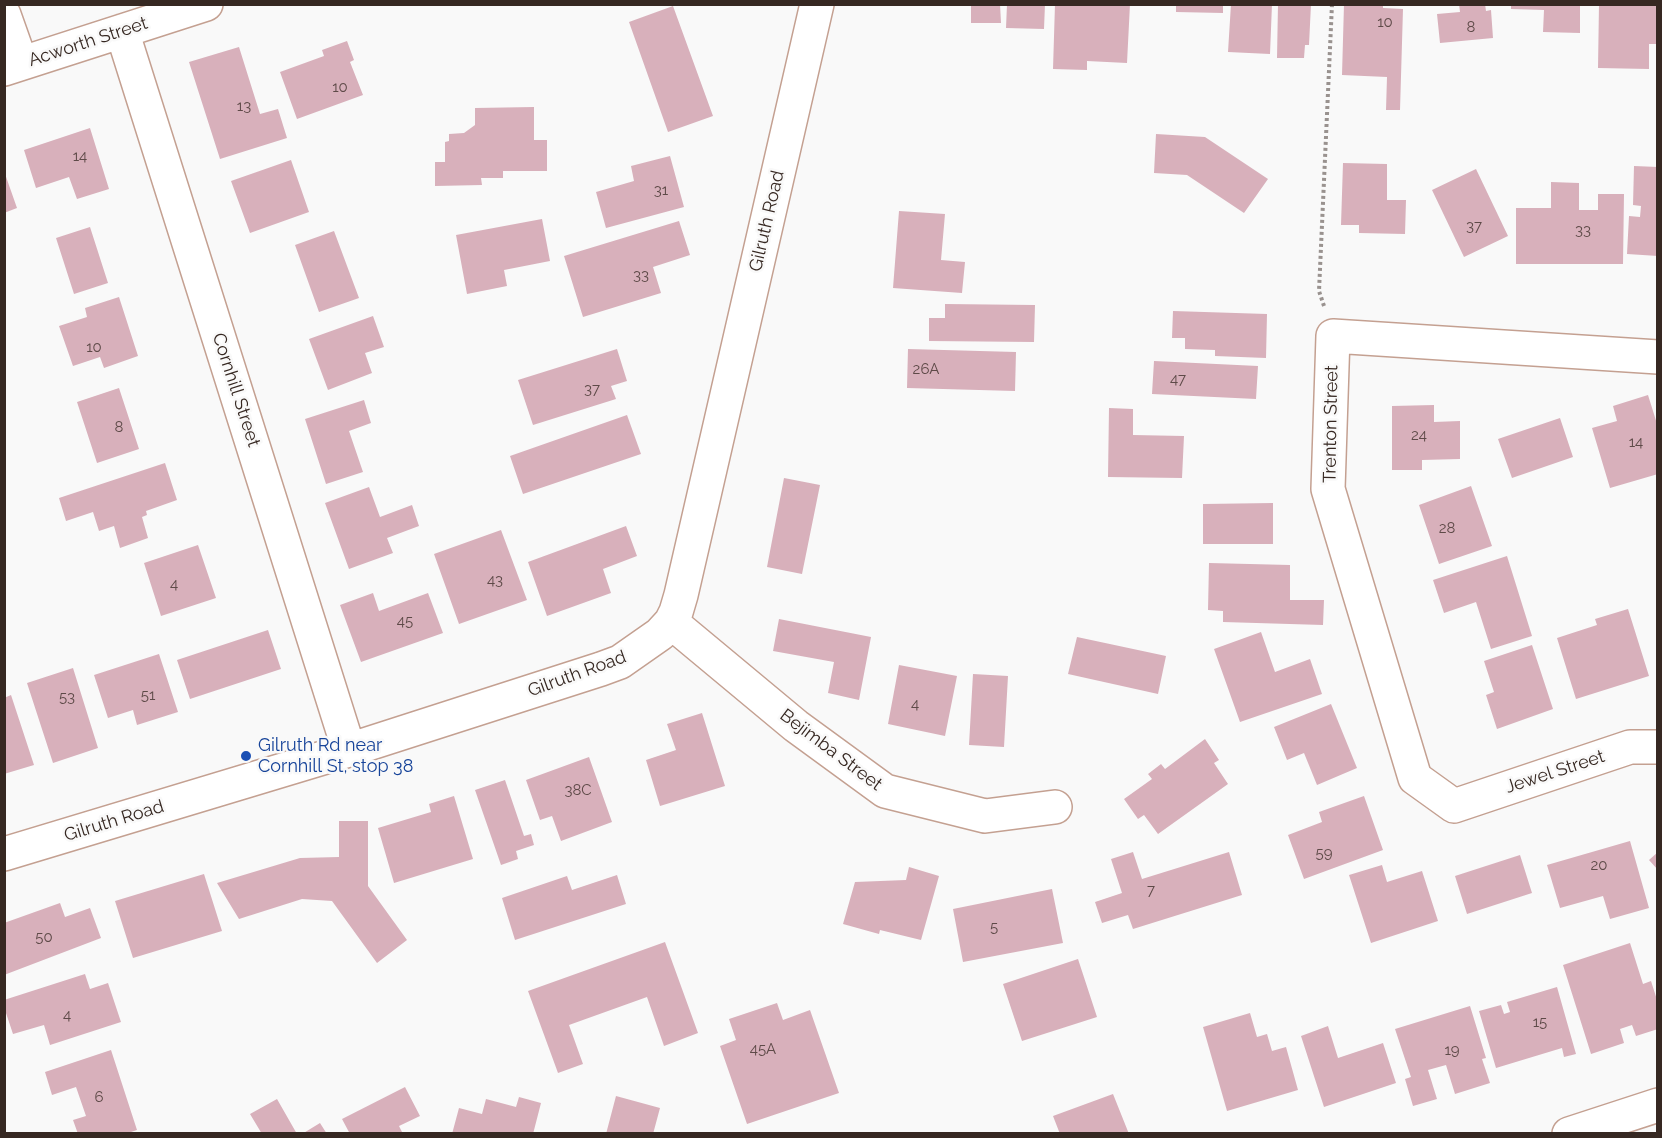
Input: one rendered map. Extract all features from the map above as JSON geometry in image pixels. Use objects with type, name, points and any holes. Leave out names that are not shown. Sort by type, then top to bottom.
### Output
[{"type":"street","name":"Acworth Street","points":[[13,66],[206,4]]},
{"type":"street","name":"Gilruth Road","points":[[4,854],[349,750],[611,666],[639,650],[660,634],[671,622],[681,595],[817,4]]},
{"type":"street","points":[[4,15],[13,66]]},
{"type":"street","name":"Cornhill Street","points":[[122,31],[349,750]]},
{"type":"street","points":[[1333,336],[1658,357]]},
{"type":"street","name":"Trenton Street","points":[[1333,336],[1328,489],[1415,778],[1454,806]]},
{"type":"street","name":"Bejimba Street","points":[[671,622],[796,726],[885,791],[985,816],[1055,807]]},
{"type":"street","name":"Jewel Street","points":[[1454,806],[1630,747],[1658,747]]},
{"type":"street","points":[[1569,1134],[1658,1106]]},
{"type":"path","points":[[1332,4],[1319,291],[1333,336]]},
{"type":"building","points":[[971,4],[1000,4],[1001,23],[971,23]]},
{"type":"building","points":[[1007,4],[1045,4],[1044,29],[1006,28]]},
{"type":"building","points":[[1055,4],[1130,4],[1127,63],[1087,61],[1087,70],[1053,69]]},
{"type":"building","points":[[1176,4],[1223,4],[1223,13],[1176,12]]},
{"type":"building","points":[[1231,4],[1272,4],[1270,54],[1228,52]]},
{"type":"building","points":[[1278,4],[1311,4],[1309,45],[1305,45],[1304,58],[1277,58]]},
{"type":"building","points":[[1344,4],[1383,4],[1383,8],[1403,9],[1400,110],[1386,110],[1387,77],[1342,75]]},
{"type":"building","points":[[1459,4],[1485,4],[1486,11],[1491,10],[1493,38],[1440,43],[1437,14],[1460,12]]},
{"type":"building","points":[[1511,4],[1580,4],[1580,33],[1543,32],[1544,10],[1511,9]]},
{"type":"building","points":[[1599,4],[1658,4],[1658,44],[1649,44],[1649,69],[1598,68]]},
{"type":"building","points":[[673,6],[713,116],[668,132],[629,22]]},
{"type":"building","points":[[347,41],[354,60],[350,62],[363,95],[297,119],[280,72],[324,56],[322,50]]},
{"type":"building","points":[[239,47],[260,114],[278,109],[287,138],[220,159],[189,62]]},
{"type":"building","points":[[534,107],[534,140],[547,140],[547,171],[503,171],[503,178],[481,178],[482,185],[435,186],[435,162],[445,162],[445,142],[449,141],[449,134],[464,133],[475,125],[475,108]]},
{"type":"building","points":[[90,128],[109,189],[77,199],[69,177],[36,188],[24,150]]},
{"type":"building","points":[[1156,134],[1205,137],[1268,179],[1244,213],[1187,175],[1154,173]]},
{"type":"building","points":[[670,156],[684,207],[606,228],[596,192],[634,181],[631,166]]},
{"type":"building","points":[[291,160],[309,212],[250,233],[231,181]]},
{"type":"building","points":[[1343,163],[1387,164],[1387,200],[1406,200],[1405,234],[1359,233],[1359,225],[1341,225]]},
{"type":"building","points":[[1634,166],[1658,167],[1658,256],[1627,254],[1629,216],[1640,217],[1641,206],[1633,205]]},
{"type":"building","points":[[1476,169],[1508,236],[1464,257],[1432,190]]},
{"type":"building","points":[[4,171],[17,208],[4,213]]},
{"type":"building","points":[[1551,182],[1579,183],[1579,210],[1598,210],[1598,194],[1624,194],[1623,264],[1516,264],[1516,208],[1551,208]]},
{"type":"building","points":[[899,211],[945,214],[941,260],[965,262],[962,293],[893,288]]},
{"type":"building","points":[[542,219],[550,261],[504,270],[507,286],[467,294],[456,235]]},
{"type":"building","points":[[679,221],[690,255],[653,267],[661,293],[583,317],[564,256]]},
{"type":"building","points":[[90,227],[108,283],[74,294],[56,238]]},
{"type":"building","points":[[334,231],[359,298],[319,312],[295,245]]},
{"type":"building","points":[[119,297],[138,356],[104,368],[100,357],[73,366],[59,326],[87,317],[85,308]]},
{"type":"building","points":[[945,304],[1035,305],[1034,342],[929,341],[929,318],[945,318]]},
{"type":"building","points":[[1173,311],[1267,314],[1266,358],[1215,356],[1215,350],[1185,349],[1185,338],[1172,338]]},
{"type":"building","points":[[373,316],[384,347],[365,353],[372,373],[328,390],[309,339]]},
{"type":"building","points":[[617,349],[627,381],[611,386],[616,399],[533,425],[518,380]]},
{"type":"building","points":[[908,349],[1016,352],[1015,391],[907,388]]},
{"type":"building","points":[[1154,361],[1258,366],[1256,399],[1152,394]]},
{"type":"building","points":[[119,388],[139,449],[97,463],[77,402]]},
{"type":"building","points":[[1648,395],[1658,427],[1658,474],[1610,488],[1592,428],[1617,421],[1613,406]]},
{"type":"building","points":[[364,400],[371,423],[349,431],[363,472],[326,484],[305,419]]},
{"type":"building","points":[[1434,405],[1434,422],[1460,421],[1460,459],[1422,460],[1422,470],[1392,470],[1392,406]]},
{"type":"building","points":[[1109,408],[1133,409],[1133,435],[1184,436],[1182,478],[1108,477]]},
{"type":"building","points":[[627,415],[641,454],[523,494],[510,456]]},
{"type":"building","points":[[1560,418],[1573,457],[1512,478],[1498,439]]},
{"type":"building","points":[[165,463],[177,500],[146,511],[147,515],[142,517],[148,538],[120,548],[114,526],[99,531],[93,512],[66,521],[59,498]]},
{"type":"building","points":[[784,478],[820,485],[802,574],[767,567]]},
{"type":"building","points":[[1471,486],[1492,546],[1439,564],[1419,505]]},
{"type":"building","points":[[369,487],[380,517],[412,505],[419,526],[387,538],[393,553],[349,569],[325,503]]},
{"type":"building","points":[[1273,503],[1273,544],[1203,544],[1203,504]]},
{"type":"building","points":[[626,526],[637,556],[603,569],[611,593],[547,616],[528,562]]},
{"type":"building","points":[[501,530],[527,600],[459,624],[434,554]]},
{"type":"building","points":[[198,545],[216,598],[161,616],[144,563]]},
{"type":"building","points":[[1507,556],[1532,636],[1491,649],[1476,602],[1444,613],[1433,580]]},
{"type":"building","points":[[1209,563],[1290,565],[1290,600],[1324,600],[1323,625],[1223,622],[1223,611],[1208,610]]},
{"type":"building","points":[[373,593],[379,611],[428,593],[443,633],[361,662],[340,605]]},
{"type":"building","points":[[1628,609],[1649,676],[1576,699],[1557,638],[1597,625],[1595,619]]},
{"type":"building","points":[[779,619],[871,637],[859,700],[828,693],[834,662],[773,651]]},
{"type":"building","points":[[268,630],[281,669],[190,699],[177,660]]},
{"type":"building","points":[[1261,632],[1275,672],[1310,659],[1322,694],[1240,722],[1214,649]]},
{"type":"building","points":[[1077,637],[1166,656],[1158,694],[1068,674]]},
{"type":"building","points":[[1532,645],[1553,709],[1497,729],[1486,695],[1494,692],[1484,661]]},
{"type":"building","points":[[159,654],[178,712],[137,725],[133,710],[108,718],[94,675]]},
{"type":"building","points":[[899,665],[957,676],[945,736],[888,724]]},
{"type":"building","points":[[73,668],[98,748],[53,763],[27,683]]},
{"type":"building","points":[[973,674],[1008,676],[1004,747],[969,745]]},
{"type":"building","points":[[11,695],[34,765],[4,774],[4,698]]},
{"type":"building","points":[[1331,704],[1357,768],[1317,785],[1304,753],[1287,760],[1274,727]]},
{"type":"building","points":[[702,713],[725,786],[660,806],[646,760],[676,750],[667,724]]},
{"type":"building","points":[[1205,739],[1219,760],[1214,763],[1228,784],[1158,834],[1144,815],[1138,819],[1124,799],[1152,779],[1148,774],[1161,764],[1165,769]]},
{"type":"building","points":[[589,757],[612,822],[561,841],[552,816],[540,820],[526,780]]},
{"type":"building","points":[[505,780],[524,836],[531,834],[534,845],[516,851],[518,859],[501,865],[475,790]]},
{"type":"building","points":[[454,796],[473,859],[394,883],[378,828],[431,812],[429,804]]},
{"type":"building","points":[[1364,796],[1383,850],[1304,879],[1288,835],[1322,822],[1319,812]]},
{"type":"building","points":[[339,821],[368,821],[368,886],[407,940],[377,963],[332,901],[302,899],[239,919],[217,883],[300,858],[339,857]]},
{"type":"building","points":[[1630,841],[1649,908],[1610,919],[1603,896],[1560,908],[1547,865]]},
{"type":"building","points":[[1133,852],[1142,879],[1229,852],[1242,895],[1133,929],[1128,915],[1102,923],[1095,902],[1122,893],[1111,859]]},
{"type":"building","points":[[1658,852],[1658,870],[1649,860]]},
{"type":"building","points":[[1520,855],[1532,893],[1467,914],[1455,876]]},
{"type":"building","points":[[1382,865],[1387,882],[1422,871],[1438,921],[1371,943],[1349,875]]},
{"type":"building","points":[[909,867],[939,876],[921,940],[880,930],[879,934],[843,924],[855,882],[906,880]]},
{"type":"building","points":[[204,874],[222,931],[133,958],[115,901]]},
{"type":"building","points":[[617,875],[626,904],[515,940],[502,898],[567,876],[572,890]]},
{"type":"building","points":[[1052,889],[1063,943],[963,962],[953,909]]},
{"type":"building","points":[[60,903],[65,917],[90,908],[101,938],[4,975],[4,923]]},
{"type":"building","points":[[665,942],[698,1033],[664,1046],[647,997],[569,1025],[583,1064],[558,1073],[528,991]]},
{"type":"building","points":[[1630,943],[1643,984],[1651,981],[1658,1003],[1658,1029],[1636,1036],[1632,1025],[1620,1029],[1624,1043],[1591,1054],[1563,965]]},
{"type":"building","points":[[1078,959],[1097,1017],[1022,1041],[1003,984]]},
{"type":"building","points":[[85,974],[90,989],[108,983],[121,1022],[50,1045],[44,1025],[13,1034],[4,1000]]},
{"type":"building","points":[[1557,987],[1576,1054],[1564,1057],[1562,1048],[1496,1068],[1479,1011],[1501,1005],[1504,1014],[1510,1012],[1507,1002]]},
{"type":"building","points":[[777,1003],[783,1020],[810,1010],[839,1093],[747,1124],[720,1046],[736,1040],[729,1019]]},
{"type":"building","points":[[1470,1006],[1486,1058],[1482,1059],[1490,1083],[1455,1094],[1446,1065],[1428,1070],[1437,1099],[1413,1106],[1405,1079],[1411,1077],[1395,1029]]},
{"type":"building","points":[[1250,1013],[1257,1037],[1267,1034],[1272,1051],[1286,1047],[1298,1090],[1227,1111],[1203,1027]]},
{"type":"building","points":[[1328,1026],[1338,1058],[1383,1043],[1396,1083],[1324,1107],[1301,1036]]},
{"type":"building","points":[[111,1050],[137,1130],[125,1134],[78,1134],[73,1120],[86,1116],[76,1087],[52,1095],[45,1072]]},
{"type":"building","points":[[405,1087],[420,1116],[399,1126],[403,1134],[350,1134],[342,1119]]},
{"type":"building","points":[[1113,1094],[1129,1134],[1060,1134],[1053,1116]]},
{"type":"building","points":[[616,1096],[660,1108],[653,1134],[606,1134]]},
{"type":"building","points":[[519,1097],[541,1103],[533,1134],[452,1134],[459,1108],[482,1114],[486,1099],[516,1107]]},
{"type":"building","points":[[277,1099],[297,1134],[262,1134],[250,1114]]},
{"type":"building","points":[[320,1123],[327,1134],[302,1134]]},
{"type":"place","name":"Gilruth Rd near Cornhill St, stop 38","points":[[246,756]]}]
